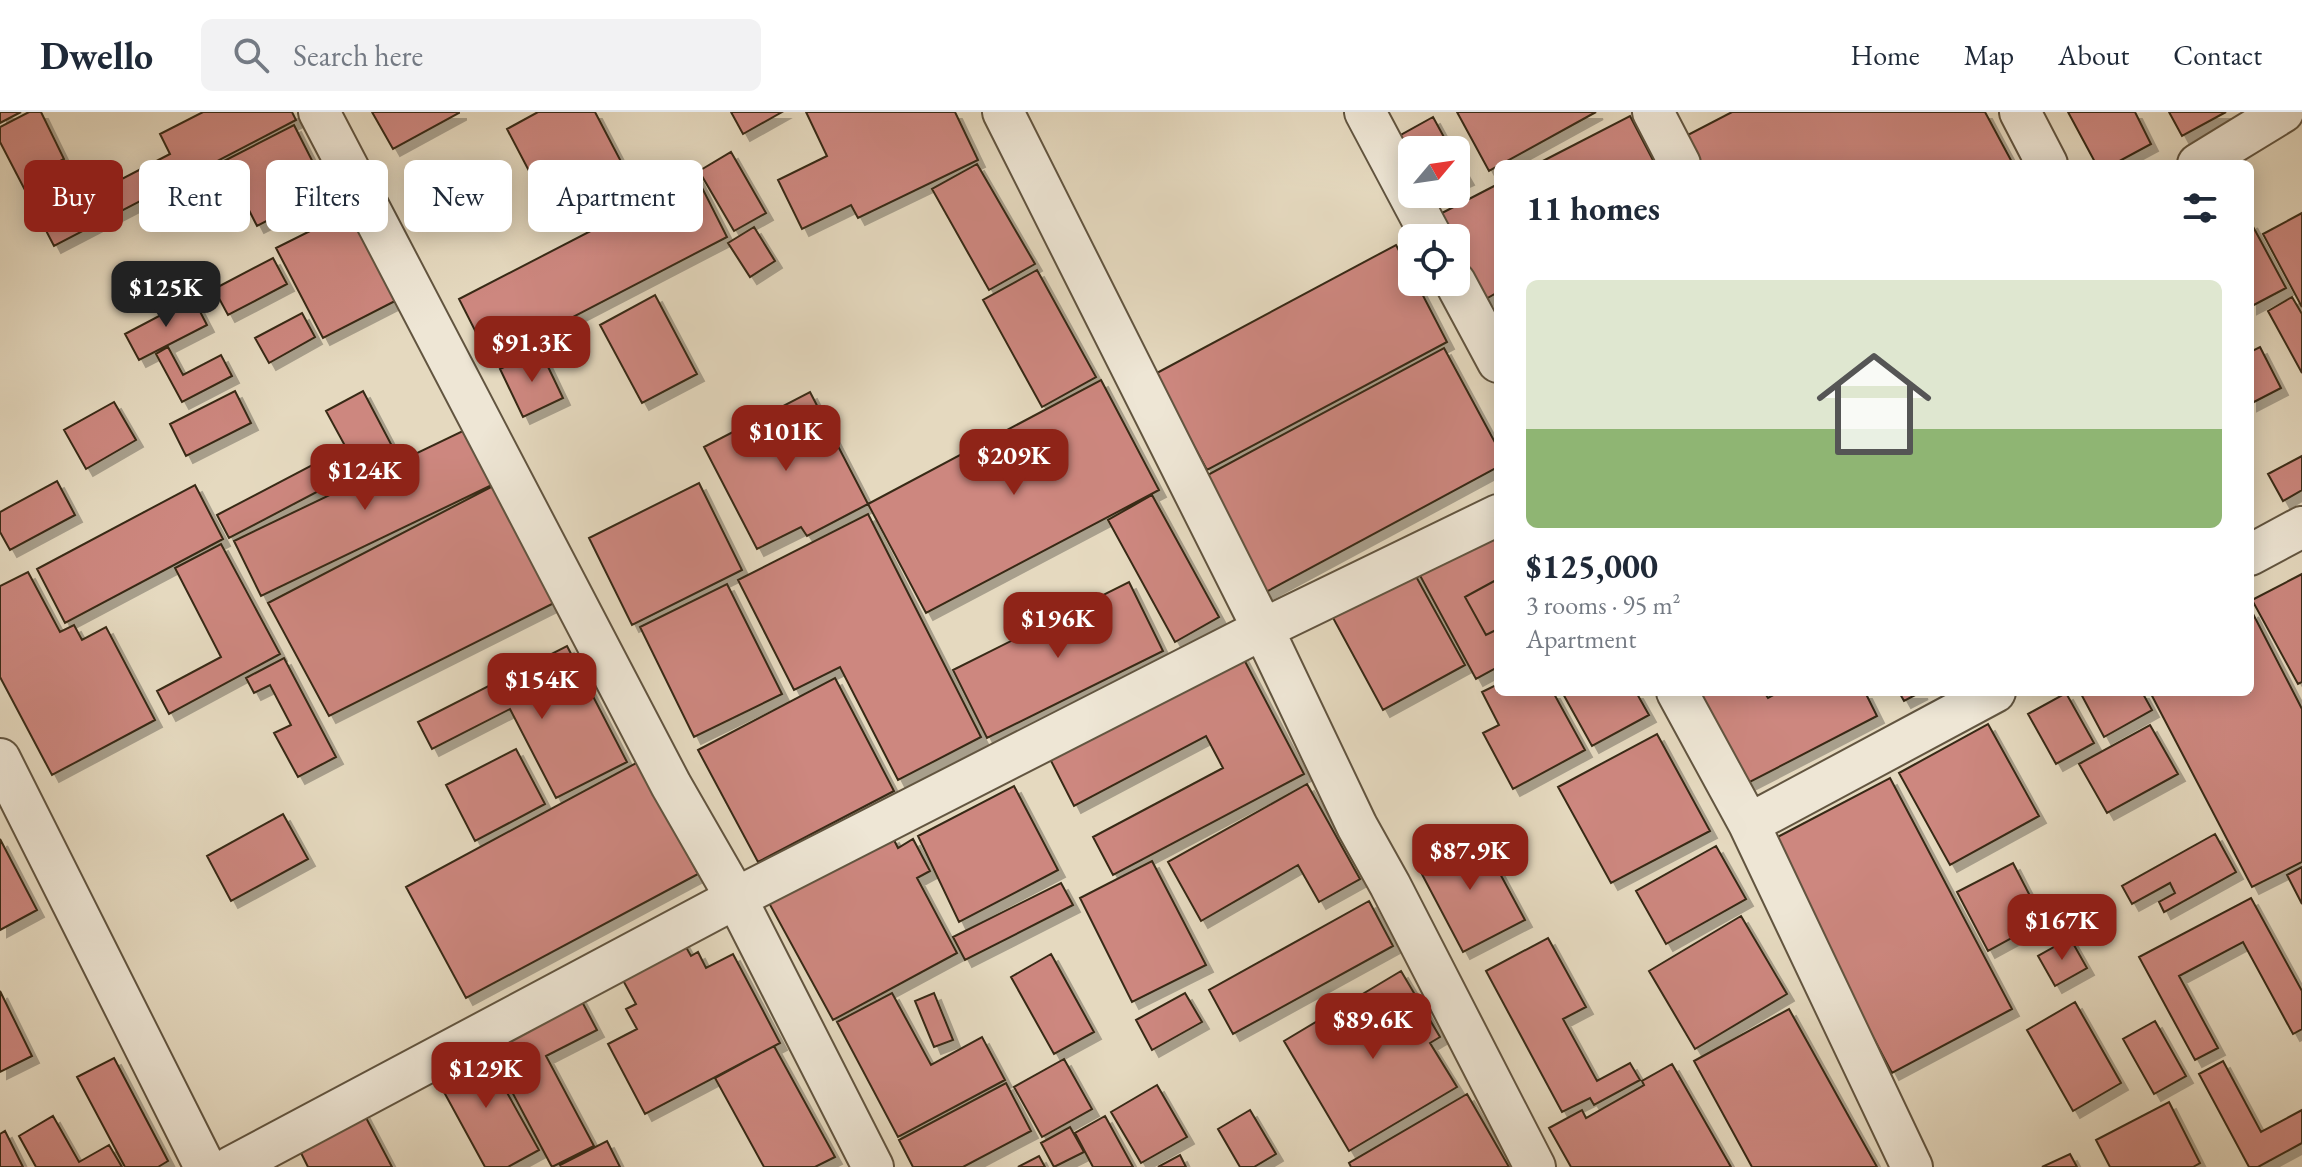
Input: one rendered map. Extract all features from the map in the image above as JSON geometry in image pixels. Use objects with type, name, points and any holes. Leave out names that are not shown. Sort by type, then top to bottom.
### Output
[{"type":"street","points":[[319,112],[671,785],[736,898],[873,1167]]},
{"type":"street","points":[[1003,112],[1263,629],[1357,826],[1535,1167]]},
{"type":"street","points":[[1365,112],[1425,224]]},
{"type":"street","points":[[1653,112],[1678,160]]},
{"type":"street","points":[[2020,112],[2045,160]]},
{"type":"street","points":[[2205,160],[2283,112]]},
{"type":"street","points":[[1463,296],[1494,355]]},
{"type":"street","points":[[231,1167],[736,898],[1263,629],[1494,517]]},
{"type":"street","points":[[2254,553],[2302,527]]},
{"type":"street","points":[[1679,696],[1749,824],[1912,1167]]},
{"type":"street","points":[[1749,824],[1988,696]]},
{"type":"street","points":[[0,759],[205,1167]]},
{"type":"building","points":[[0,112],[21,112],[0,123]]},
{"type":"building","points":[[29,112],[41,112],[64,159],[24,160],[24,188],[0,142],[0,127]]},
{"type":"building","points":[[203,112],[292,112],[296,120],[219,160],[158,160],[170,154],[160,134]]},
{"type":"building","points":[[372,112],[459,112],[459,113],[393,149]]},
{"type":"building","points":[[538,112],[595,112],[620,160],[528,160],[528,169],[507,129]]},
{"type":"building","points":[[731,112],[782,112],[743,134]]},
{"type":"building","points":[[806,112],[955,112],[978,160],[858,218],[851,205],[802,229],[778,180],[827,156]]},
{"type":"building","points":[[1457,112],[1596,112],[1509,160],[1494,160],[1494,168],[1489,171]]},
{"type":"building","points":[[1732,112],[1985,112],[2011,160],[1693,160],[1682,138]]},
{"type":"building","points":[[2068,112],[2135,112],[2151,144],[2121,160],[2094,160]]},
{"type":"building","points":[[2169,112],[2226,112],[2182,136]]},
{"type":"building","points":[[1630,116],[1653,160],[1545,160]]},
{"type":"building","points":[[1433,117],[1443,136],[1399,136]]},
{"type":"building","points":[[294,125],[312,160],[266,160],[266,221],[257,226],[250,212],[250,160],[226,160]]},
{"type":"building","points":[[731,152],[766,213],[734,231],[703,178],[703,169]]},
{"type":"building","points":[[977,164],[1035,264],[989,290],[932,189]]},
{"type":"building","points":[[139,170],[139,202],[123,210],[123,178]]},
{"type":"building","points":[[1494,186],[1494,294],[1484,300],[1470,273],[1470,224],[1445,224],[1440,214],[1452,208],[1470,208],[1470,198]]},
{"type":"building","points":[[703,190],[727,237],[490,360],[459,299],[589,232],[703,232]]},
{"type":"building","points":[[2302,213],[2302,307],[2263,234]]},
{"type":"building","points":[[754,227],[775,261],[750,277],[728,243]]},
{"type":"building","points":[[2254,228],[2286,288],[2254,305]]},
{"type":"building","points":[[47,232],[81,232],[54,246]]},
{"type":"building","points":[[308,232],[363,232],[397,300],[323,338],[276,248]]},
{"type":"building","points":[[1396,245],[1398,296],[1423,296],[1447,342],[1207,470],[1155,374]]},
{"type":"building","points":[[273,258],[287,284],[228,315],[214,289]]},
{"type":"building","points":[[1037,270],[1096,377],[1042,407],[983,300]]},
{"type":"building","points":[[655,295],[697,374],[642,403],[600,325]]},
{"type":"building","points":[[2292,297],[2302,314],[2302,373],[2268,311]]},
{"type":"building","points":[[193,298],[207,325],[139,360],[125,334]]},
{"type":"building","points":[[302,313],[315,337],[269,363],[255,338]]},
{"type":"building","points":[[168,347],[183,375],[221,355],[232,376],[182,402],[156,354]]},
{"type":"building","points":[[2260,347],[2281,388],[2254,402],[2254,350]]},
{"type":"building","points":[[1444,348],[1494,441],[1494,469],[1266,592],[1204,477]]},
{"type":"building","points":[[540,350],[563,398],[523,417],[500,369]]},
{"type":"building","points":[[1101,380],[1159,490],[926,613],[868,504]]},
{"type":"building","points":[[235,391],[251,423],[186,456],[170,424]]},
{"type":"building","points":[[363,391],[392,446],[356,466],[326,411]]},
{"type":"building","points":[[810,392],[868,504],[807,536],[801,527],[757,549],[704,447]]},
{"type":"building","points":[[114,402],[136,440],[86,469],[64,430]]},
{"type":"building","points":[[469,428],[496,483],[261,596],[234,541]]},
{"type":"building","points":[[2302,456],[2302,490],[2283,501],[2268,474]]},
{"type":"building","points":[[318,462],[330,485],[229,538],[217,515]]},
{"type":"building","points":[[57,481],[75,515],[10,550],[0,532],[0,512]]},
{"type":"building","points":[[699,483],[742,570],[632,625],[589,538]]},
{"type":"building","points":[[195,485],[223,539],[65,623],[37,569]]},
{"type":"building","points":[[493,486],[554,603],[329,716],[268,603]]},
{"type":"building","points":[[1152,495],[1219,617],[1175,642],[1108,520]]},
{"type":"building","points":[[868,514],[981,737],[898,780],[840,667],[794,690],[738,580]]},
{"type":"building","points":[[1494,529],[1494,581],[1465,597],[1486,635],[1494,631],[1494,669],[1476,679],[1417,570]]},
{"type":"building","points":[[221,544],[280,654],[169,714],[157,691],[221,657],[175,568]]},
{"type":"building","points":[[1413,571],[1465,665],[1383,710],[1332,616]]},
{"type":"building","points":[[28,572],[60,632],[74,625],[82,640],[106,627],[155,720],[52,775],[0,677],[0,586]]},
{"type":"building","points":[[2302,574],[2302,682],[2298,684],[2254,599]]},
{"type":"building","points":[[1494,581],[1494,631],[1486,635],[1465,597]]},
{"type":"building","points":[[1129,582],[1163,651],[987,738],[953,670]]},
{"type":"building","points":[[727,584],[782,694],[694,737],[640,627]]},
{"type":"building","points":[[2254,616],[2302,709],[2302,862],[2252,887],[2152,696],[2254,696]]},
{"type":"building","points":[[567,646],[627,762],[556,798],[510,709],[432,749],[418,722]]},
{"type":"building","points":[[1239,650],[1304,774],[1113,875],[1093,837],[1223,768],[1206,736],[1074,806],[1046,751]]},
{"type":"building","points":[[284,658],[336,757],[298,777],[274,733],[291,725],[270,685],[254,693],[246,678]]},
{"type":"building","points":[[835,678],[894,791],[758,862],[698,750]]},
{"type":"building","points":[[1494,686],[1494,696],[1555,696],[1585,750],[1513,789],[1483,733],[1499,725],[1482,692]]},
{"type":"building","points":[[1564,696],[1638,696],[1649,715],[1592,746]]},
{"type":"building","points":[[1692,696],[1867,696],[1877,716],[1740,787]]},
{"type":"building","points":[[2061,696],[2068,696],[2094,743],[2056,764],[2028,714]]},
{"type":"building","points":[[2082,696],[2144,696],[2152,710],[2104,737]]},
{"type":"building","points":[[1988,724],[2039,816],[1950,865],[1899,773]]},
{"type":"building","points":[[2150,725],[2178,774],[2107,813],[2079,764]]},
{"type":"building","points":[[1657,734],[1710,831],[1611,883],[1558,787]]},
{"type":"building","points":[[516,749],[545,804],[475,841],[446,785]]},
{"type":"building","points":[[638,762],[698,874],[466,998],[406,887]]},
{"type":"building","points":[[1890,778],[2012,1009],[1892,1073],[1770,841]]},
{"type":"building","points":[[1307,784],[1360,879],[1319,902],[1298,865],[1201,921],[1168,862]]},
{"type":"building","points":[[1014,786],[1058,870],[959,922],[918,836]]},
{"type":"building","points":[[283,814],[308,859],[231,901],[207,856]]},
{"type":"building","points":[[1477,831],[1525,920],[1463,952],[1416,863]]},
{"type":"building","points":[[2215,834],[2236,872],[2164,912],[2159,902],[2175,893],[2170,883],[2132,904],[2122,886]]},
{"type":"building","points":[[892,836],[898,848],[913,839],[930,871],[917,878],[957,953],[833,1020],[769,903]]},
{"type":"building","points":[[0,839],[37,910],[0,930]]},
{"type":"building","points":[[1716,846],[1746,899],[1666,944],[1636,891]]},
{"type":"building","points":[[1152,861],[1206,965],[1132,1002],[1080,898]]},
{"type":"building","points":[[2013,863],[2043,921],[1988,951],[1957,892]]},
{"type":"building","points":[[2302,867],[2302,904],[2287,875]]},
{"type":"building","points":[[1061,883],[1073,905],[965,960],[953,937]]},
{"type":"building","points":[[2251,898],[2302,991],[2302,1029],[2293,1034],[2243,942],[2179,976],[2218,1048],[2195,1060],[2139,957]]},
{"type":"building","points":[[1369,901],[1393,946],[1233,1034],[1209,990]]},
{"type":"building","points":[[1741,916],[1787,994],[1695,1049],[1649,971]]},
{"type":"building","points":[[1548,938],[1586,1007],[1563,1019],[1597,1081],[1630,1063],[1640,1080],[1594,1105],[1590,1098],[1562,1112],[1486,971]]},
{"type":"building","points":[[2070,938],[2087,968],[2055,986],[2038,956]]},
{"type":"building","points":[[682,940],[691,956],[698,952],[706,968],[733,954],[780,1043],[645,1114],[608,1044],[637,1029],[626,1009],[636,1004],[619,973]]},
{"type":"building","points":[[1051,954],[1094,1032],[1054,1054],[1011,977]]},
{"type":"building","points":[[1401,971],[1440,1037],[1430,1043],[1457,1087],[1349,1151],[1284,1041]]},
{"type":"building","points":[[0,991],[32,1056],[0,1072]]},
{"type":"building","points":[[892,993],[931,1065],[982,1037],[1005,1080],[898,1137],[837,1022]]},
{"type":"building","points":[[934,993],[953,1040],[934,1047],[915,1001]]},
{"type":"building","points":[[1185,993],[1202,1022],[1152,1050],[1136,1020]]},
{"type":"building","points":[[579,996],[597,1030],[546,1056],[594,1146],[552,1167],[487,1045]]},
{"type":"building","points":[[2075,1002],[2121,1083],[2073,1111],[2027,1030]]},
{"type":"building","points":[[1789,1009],[1877,1167],[1752,1167],[1694,1061]]},
{"type":"building","points":[[2155,1021],[2186,1076],[2154,1094],[2123,1039]]},
{"type":"building","points":[[481,1046],[539,1150],[508,1167],[485,1167],[433,1072]]},
{"type":"building","points":[[774,1046],[835,1157],[815,1167],[764,1167],[715,1078]]},
{"type":"building","points":[[114,1058],[168,1161],[158,1167],[125,1167],[77,1077]]},
{"type":"building","points":[[1064,1059],[1092,1109],[1042,1137],[1014,1087]]},
{"type":"building","points":[[2223,1061],[2261,1132],[2302,1110],[2302,1143],[2258,1167],[2249,1167],[2199,1074]]},
{"type":"building","points":[[1672,1064],[1731,1167],[1571,1167],[1549,1128],[1582,1110],[1586,1118],[1644,1085],[1642,1081]]},
{"type":"building","points":[[1006,1083],[1031,1131],[963,1167],[913,1167],[899,1140]]},
{"type":"building","points":[[1157,1085],[1187,1137],[1141,1163],[1111,1112]]},
{"type":"building","points":[[1467,1094],[1509,1167],[1351,1167],[1349,1163]]},
{"type":"building","points":[[2169,1102],[2200,1163],[2193,1167],[2110,1167],[2096,1140]]},
{"type":"building","points":[[1250,1110],[1276,1154],[1254,1167],[1240,1167],[1218,1129]]},
{"type":"building","points":[[363,1112],[392,1167],[308,1167],[298,1147]]},
{"type":"building","points":[[53,1116],[79,1162],[109,1145],[122,1167],[36,1167],[19,1136]]},
{"type":"building","points":[[1105,1116],[1133,1167],[1093,1167],[1075,1133]]},
{"type":"building","points":[[1070,1127],[1084,1152],[1054,1167],[1041,1143]]},
{"type":"building","points":[[5,1131],[23,1167],[0,1167],[0,1134]]},
{"type":"building","points":[[607,1141],[620,1167],[561,1167],[560,1165]]},
{"type":"building","points":[[2070,1154],[2077,1167],[2042,1167]]},
{"type":"building","points":[[1180,1155],[1186,1167],[1158,1167]]},
{"type":"building","points":[[1039,1156],[1045,1167],[1018,1167]]}]
